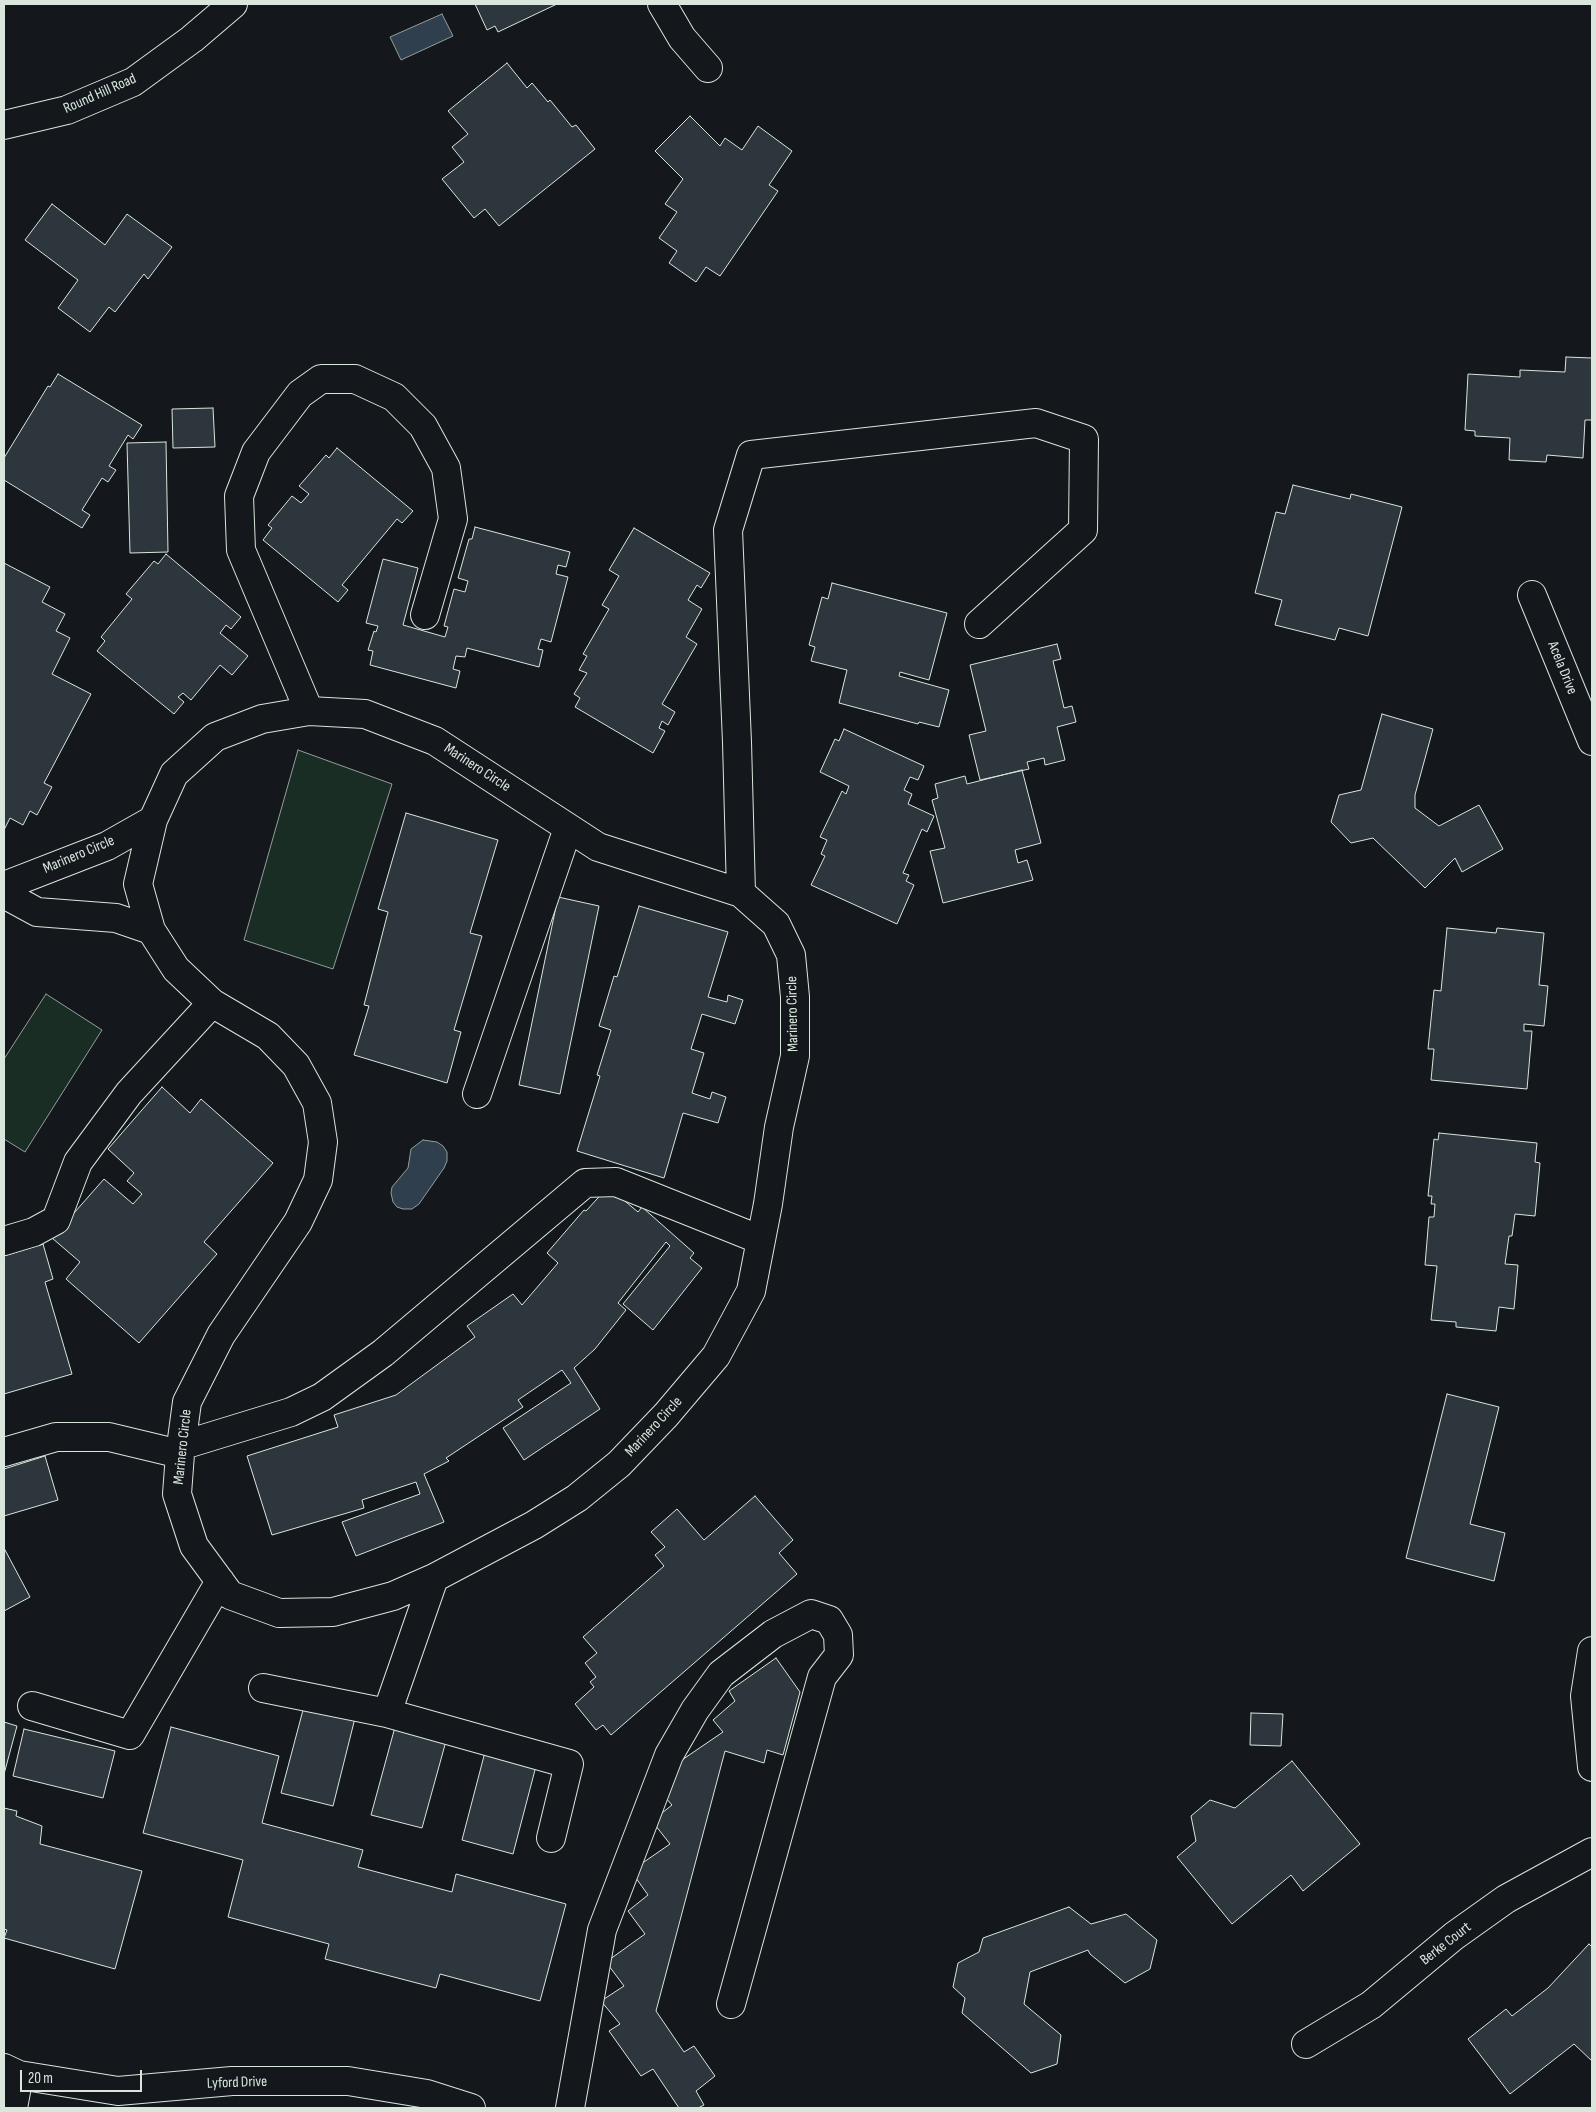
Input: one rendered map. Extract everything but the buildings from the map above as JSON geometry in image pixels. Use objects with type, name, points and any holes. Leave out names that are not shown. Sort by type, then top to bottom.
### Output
[{"type":"street","name":"Round Hill Road","points":[[4,125],[68,110],[133,82],[192,40],[233,4]]},
{"type":"street","points":[[662,4],[682,38],[708,68]]},
{"type":"street","points":[[309,711],[241,550],[239,496],[256,452],[300,394],[321,379],[355,379],[394,397],[423,426],[446,468],[452,519],[425,615]]},
{"type":"street","points":[[741,893],[728,530],[750,455],[1036,422],[1084,439],[1083,530],[979,624]]},
{"type":"street","name":"Acela Drive","points":[[1532,596],[1592,741]]},
{"type":"street","name":"Marinero Circle","points":[[309,711],[365,714],[435,741],[598,847],[741,893],[776,924],[791,955],[795,996],[795,1056],[779,1127],[751,1291],[716,1356],[666,1415],[619,1464],[576,1498],[541,1520],[434,1578],[393,1596],[333,1612],[280,1613],[230,1595],[194,1546],[177,1494],[180,1450],[187,1402],[221,1335],[298,1222],[318,1180],[323,1142],[317,1103],[296,1065],[268,1036],[212,1002],[176,969],[151,930],[138,884],[153,820],[174,774],[214,737],[262,719],[309,711]]},
{"type":"street","name":"Marinero Circle","points":[[4,886],[107,846],[153,820]]},
{"type":"street","points":[[477,1094],[568,828]]},
{"type":"street","points":[[4,894],[37,912],[96,918],[116,918],[151,930]]},
{"type":"street","points":[[4,1241],[34,1232],[56,1220],[78,1162],[129,1093],[212,1002]]},
{"type":"street","points":[[4,1452],[56,1437],[110,1437],[180,1450],[291,1412],[322,1397],[383,1353],[585,1183],[616,1182],[761,1240]]},
{"type":"street","points":[[387,1713],[434,1578]]},
{"type":"street","points":[[32,1706],[130,1734],[220,1581]]},
{"type":"street","points":[[570,2108],[602,1930],[668,1754],[695,1710],[721,1674],[773,1634],[811,1614],[829,1620],[838,1635],[839,1655],[822,1678],[731,2004]]},
{"type":"street","points":[[1592,1651],[1585,1696],[1592,1766]]},
{"type":"street","points":[[263,1688],[387,1713],[569,1764],[551,1838]]},
{"type":"street","name":"Berke Court","points":[[1306,2044],[1372,2005],[1454,1936],[1506,1899],[1592,1852]]},
{"type":"street","points":[[11,2071],[13,2108]]},
{"type":"street","name":"Lyford Drive","points":[[11,2071],[118,2091],[232,2081],[348,2081],[426,2094],[471,2108]]},
{"type":"green space","points":[[298,750],[392,784],[333,969],[244,940]]},
{"type":"green space","points":[[46,994],[102,1030],[25,1152],[4,1139],[4,1059]]},
{"type":"water","points":[[442,14],[453,36],[401,60],[390,37]]},
{"type":"water","points":[[423,1140],[437,1142],[443,1146],[447,1152],[447,1161],[419,1204],[412,1209],[397,1207],[393,1202],[392,1187],[408,1168],[411,1149]]}]
